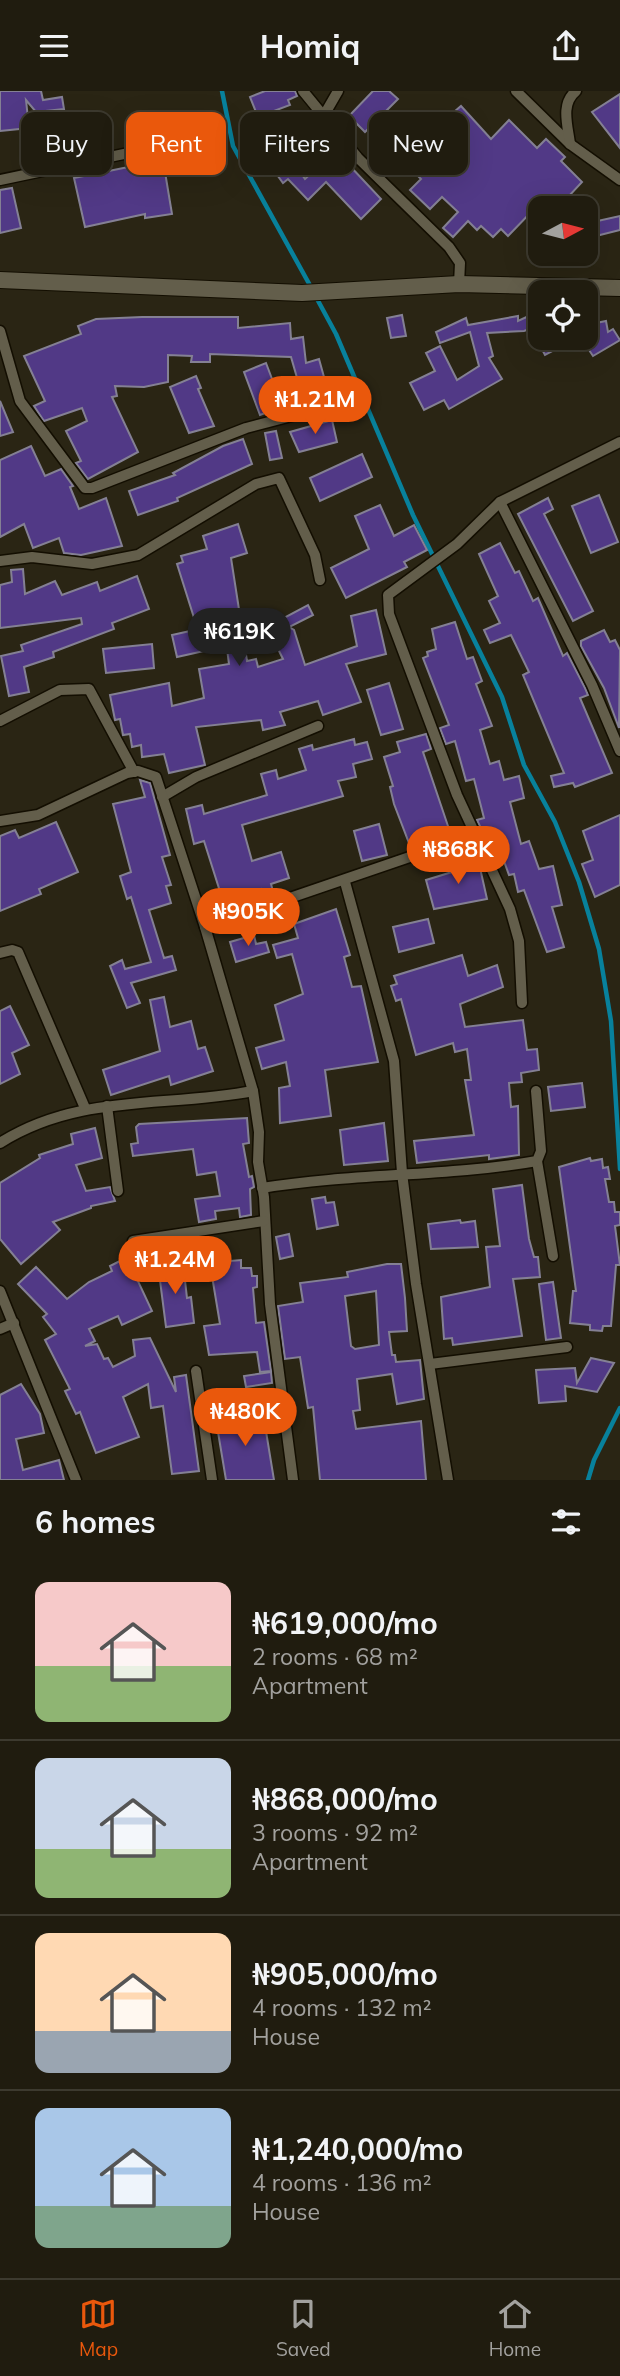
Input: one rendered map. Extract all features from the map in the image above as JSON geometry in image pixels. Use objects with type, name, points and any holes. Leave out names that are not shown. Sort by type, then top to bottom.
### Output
[{"type":"street","points":[[303,91],[319,112]]},
{"type":"street","points":[[326,112],[338,91]]},
{"type":"street","points":[[516,91],[570,143],[620,180]]},
{"type":"street","points":[[570,143],[566,112],[570,96],[576,91]]},
{"type":"street","points":[[0,180],[126,154]]},
{"type":"street","points":[[355,154],[449,247],[460,263],[459,285]]},
{"type":"street","points":[[0,280],[331,291],[459,285],[620,288]]},
{"type":"street","points":[[0,331],[20,401],[85,488],[92,488],[246,428],[330,406]]},
{"type":"street","points":[[522,1003],[519,941],[489,859],[474,835],[389,614],[390,590],[457,544],[500,502],[620,442]]},
{"type":"street","points":[[0,561],[32,557],[92,565],[138,555],[256,484],[279,478],[315,555],[320,580]]},
{"type":"street","points":[[500,502],[592,685],[620,751]]},
{"type":"street","points":[[0,721],[60,690],[89,689],[134,772]]},
{"type":"street","points":[[162,797],[197,777],[318,726]]},
{"type":"street","points":[[0,821],[38,815],[134,772],[149,773],[156,777],[205,927],[253,1091],[270,1304],[293,1480]]},
{"type":"street","points":[[205,927],[345,882],[474,835]]},
{"type":"street","points":[[345,882],[392,1047],[402,1173],[448,1480]]},
{"type":"street","points":[[0,953],[12,950],[18,952],[85,1108]]},
{"type":"street","points":[[0,1143],[37,1123],[85,1108],[220,1097],[253,1091]]},
{"type":"street","points":[[536,1091],[541,1151],[537,1161],[553,1256]]},
{"type":"street","points":[[107,1106],[118,1191]]},
{"type":"street","points":[[262,1188],[402,1173],[478,1171],[537,1161]]},
{"type":"street","points":[[133,1241],[264,1221]]},
{"type":"street","points":[[0,1291],[76,1480]]},
{"type":"street","points":[[0,1329],[14,1324]]},
{"type":"street","points":[[430,1364],[567,1347]]},
{"type":"street","points":[[196,1371],[212,1480]]},
{"type":"building","points":[[0,91],[41,91],[43,100],[62,97],[64,109],[36,112],[26,100],[27,112],[21,112],[21,129],[0,131]]},
{"type":"building","points":[[265,91],[295,91],[297,96],[288,100],[290,105],[271,112],[256,112],[250,97]]},
{"type":"building","points":[[373,91],[389,91],[398,99],[385,112],[369,112],[369,128],[365,132],[355,122],[355,112],[353,112]]},
{"type":"building","points":[[620,94],[620,148],[592,112]]},
{"type":"building","points":[[461,106],[466,112],[454,112]]},
{"type":"building","points":[[468,114],[491,139],[509,120],[537,148],[546,139],[565,157],[561,161],[582,182],[569,196],[528,196],[528,215],[508,236],[501,229],[493,237],[481,226],[477,230],[468,221],[453,237],[443,228],[458,212],[442,197],[430,209],[410,190],[421,179],[417,175],[468,175]]},
{"type":"building","points":[[126,167],[126,175],[166,175],[172,214],[145,218],[145,214],[85,227],[74,178],[112,175],[112,170]]},
{"type":"building","points":[[355,171],[381,199],[361,219],[326,182],[308,200],[288,179],[283,183],[277,175],[302,175],[305,179],[309,175],[355,175]]},
{"type":"building","points":[[12,188],[21,228],[0,233],[0,190]]},
{"type":"building","points":[[620,216],[620,230],[598,236],[598,221]]},
{"type":"building","points":[[402,315],[406,336],[391,338],[387,318]]},
{"type":"building","points":[[518,316],[518,321],[528,316],[528,330],[487,333],[493,356],[489,358],[502,379],[449,409],[444,400],[424,410],[410,383],[435,371],[426,353],[440,346],[457,380],[479,366],[470,332],[440,343],[436,332],[466,318],[468,325]]},
{"type":"building","points":[[238,317],[238,328],[290,323],[291,339],[303,337],[306,363],[319,359],[329,395],[304,402],[291,357],[210,354],[210,362],[191,362],[192,356],[168,355],[168,382],[144,387],[115,386],[117,396],[112,397],[138,452],[88,479],[76,463],[81,461],[66,431],[87,421],[82,408],[44,421],[34,406],[45,401],[24,356],[81,334],[78,326],[96,319]]},
{"type":"building","points":[[606,321],[608,332],[613,329],[620,340],[593,356],[589,350],[598,350],[598,323]]},
{"type":"building","points":[[266,363],[280,400],[270,403],[271,411],[260,415],[244,372]]},
{"type":"building","points":[[196,376],[201,388],[198,389],[214,426],[189,433],[170,387]]},
{"type":"building","points":[[0,401],[13,432],[0,436]]},
{"type":"building","points":[[332,420],[337,442],[299,452],[290,432]]},
{"type":"building","points":[[276,431],[282,458],[270,460],[265,433]]},
{"type":"building","points":[[243,439],[252,464],[177,498],[178,501],[138,515],[129,491],[175,475],[173,473],[223,446]]},
{"type":"building","points":[[31,446],[45,476],[61,469],[73,486],[70,487],[79,509],[106,498],[122,546],[81,555],[64,553],[59,538],[33,548],[24,524],[0,537],[0,460]]},
{"type":"building","points":[[362,454],[372,477],[320,501],[310,478]]},
{"type":"building","points":[[599,495],[618,542],[591,553],[572,506]]},
{"type":"building","points":[[548,498],[553,509],[544,514],[593,611],[573,621],[518,514]]},
{"type":"building","points":[[380,505],[394,536],[414,525],[427,550],[404,562],[407,567],[346,598],[331,568],[369,549],[355,516]]},
{"type":"building","points":[[238,524],[247,553],[231,558],[247,661],[256,659],[258,667],[283,659],[267,627],[308,605],[313,615],[289,627],[294,630],[305,665],[357,646],[351,616],[376,610],[386,654],[346,664],[361,702],[323,715],[318,701],[280,712],[285,725],[263,730],[261,720],[196,727],[205,765],[169,773],[164,754],[142,757],[141,745],[132,747],[130,734],[123,735],[120,719],[115,720],[110,695],[169,683],[172,706],[204,698],[199,669],[229,664],[223,618],[196,624],[177,564],[183,562],[181,556],[207,549],[203,536]]},
{"type":"building","points":[[500,543],[515,573],[519,571],[533,601],[538,598],[563,656],[567,653],[585,688],[588,695],[580,698],[612,773],[575,787],[573,783],[554,787],[551,776],[564,773],[523,675],[529,672],[511,635],[490,643],[484,630],[500,623],[489,601],[498,596],[479,554]]},
{"type":"building","points":[[23,569],[25,594],[55,581],[62,595],[97,582],[100,591],[137,576],[149,609],[112,623],[114,629],[53,652],[54,657],[24,667],[29,692],[9,696],[1,656],[23,651],[21,645],[82,624],[81,618],[0,628],[0,585],[12,582],[11,570]]},
{"type":"building","points":[[455,622],[467,659],[473,657],[482,681],[476,684],[492,726],[480,730],[490,764],[499,761],[504,780],[519,776],[524,798],[510,802],[521,844],[529,841],[539,869],[553,866],[562,905],[552,907],[564,947],[547,952],[524,890],[518,892],[514,874],[509,875],[496,839],[487,841],[477,820],[484,818],[474,779],[466,781],[455,741],[446,744],[440,728],[449,725],[423,658],[428,656],[427,652],[436,649],[432,629]]},
{"type":"building","points":[[199,629],[204,651],[177,657],[172,635]]},
{"type":"building","points":[[604,630],[610,642],[615,640],[620,650],[619,728],[604,688],[581,646],[581,641]]},
{"type":"building","points":[[152,644],[154,668],[106,673],[103,649]]},
{"type":"building","points":[[389,683],[403,729],[381,735],[367,690]]},
{"type":"building","points":[[426,734],[431,749],[423,752],[450,832],[409,843],[394,804],[390,787],[393,786],[384,757],[400,752],[397,742]]},
{"type":"building","points":[[354,739],[355,745],[367,742],[372,759],[353,764],[356,777],[338,781],[343,796],[242,825],[252,861],[281,852],[289,878],[271,884],[274,895],[264,899],[261,889],[223,901],[204,841],[194,844],[186,809],[202,805],[204,814],[267,795],[261,774],[276,770],[278,779],[306,770],[299,749],[312,745],[313,750]]},
{"type":"building","points":[[140,780],[150,783],[170,855],[162,857],[171,885],[166,886],[171,903],[149,910],[164,958],[172,956],[176,970],[131,983],[140,1003],[127,1008],[110,966],[122,960],[125,969],[151,962],[131,897],[127,899],[120,876],[131,872],[113,804],[145,797]]},
{"type":"building","points":[[620,815],[620,885],[595,897],[582,864],[593,860],[583,831]]},
{"type":"building","points":[[56,822],[78,872],[39,889],[41,894],[0,911],[0,836],[15,830],[19,838]]},
{"type":"building","points":[[379,824],[387,855],[362,861],[354,831]]},
{"type":"building","points":[[478,859],[487,899],[434,909],[426,880],[452,872],[450,866]]},
{"type":"building","points":[[336,909],[350,955],[344,957],[352,987],[361,986],[378,1062],[325,1070],[331,1116],[280,1123],[279,1088],[290,1086],[286,1062],[262,1069],[256,1048],[284,1040],[275,1005],[303,994],[292,954],[277,958],[273,945],[298,938],[294,924]]},
{"type":"building","points":[[428,919],[434,943],[399,952],[393,927]]},
{"type":"building","points":[[254,935],[256,944],[266,942],[269,952],[236,962],[230,942]]},
{"type":"building","points":[[462,955],[468,976],[497,965],[503,987],[460,1004],[465,1027],[523,1020],[527,1050],[537,1049],[539,1070],[521,1073],[522,1082],[509,1083],[511,1107],[518,1106],[519,1155],[489,1159],[489,1155],[417,1163],[414,1141],[474,1135],[465,1080],[471,1080],[467,1049],[455,1052],[453,1043],[416,1055],[401,999],[396,1001],[391,986],[397,984],[394,976]]},
{"type":"building","points":[[164,997],[170,1027],[191,1021],[198,1049],[205,1047],[213,1071],[171,1085],[169,1076],[111,1095],[103,1070],[160,1051],[150,1000]]},
{"type":"building","points":[[10,1006],[29,1045],[12,1053],[20,1074],[0,1084],[0,1011]]},
{"type":"building","points":[[582,1083],[585,1107],[551,1111],[548,1087]]},
{"type":"building","points":[[247,1118],[249,1143],[243,1144],[249,1177],[252,1176],[254,1187],[250,1189],[251,1215],[240,1217],[239,1208],[215,1211],[216,1219],[199,1222],[195,1199],[220,1196],[216,1172],[197,1175],[193,1149],[133,1156],[131,1144],[138,1143],[136,1127],[139,1124]]},
{"type":"building","points":[[384,1123],[388,1161],[344,1165],[340,1130]]},
{"type":"building","points":[[95,1128],[102,1158],[76,1165],[86,1191],[110,1187],[115,1201],[91,1206],[53,1222],[60,1230],[21,1264],[0,1239],[0,1183],[40,1158],[39,1155],[73,1144],[71,1134]]},
{"type":"building","points":[[590,1158],[591,1161],[602,1159],[603,1168],[608,1167],[610,1179],[605,1179],[609,1202],[614,1202],[615,1212],[620,1212],[620,1225],[615,1226],[620,1265],[616,1265],[611,1326],[603,1326],[602,1331],[590,1330],[590,1325],[570,1323],[573,1291],[576,1291],[559,1167]]},
{"type":"building","points":[[522,1185],[529,1239],[534,1257],[538,1257],[540,1277],[513,1279],[522,1336],[453,1345],[452,1338],[444,1339],[441,1297],[490,1287],[486,1247],[500,1246],[493,1189]]},
{"type":"building","points":[[325,1197],[326,1203],[334,1202],[338,1225],[317,1229],[312,1199]]},
{"type":"building","points":[[460,1220],[461,1223],[475,1221],[478,1247],[431,1249],[428,1224]]},
{"type":"building","points":[[289,1234],[293,1256],[280,1259],[276,1237]]},
{"type":"building","points":[[241,1260],[241,1268],[251,1268],[252,1276],[257,1276],[257,1287],[253,1288],[256,1323],[264,1322],[271,1371],[260,1372],[257,1352],[209,1355],[204,1326],[220,1324],[211,1270],[220,1269],[219,1262]]},
{"type":"building","points":[[120,1261],[122,1266],[129,1262],[152,1311],[122,1325],[118,1316],[89,1329],[95,1341],[85,1346],[97,1344],[104,1359],[108,1358],[113,1367],[135,1356],[133,1340],[150,1338],[176,1392],[174,1377],[186,1375],[199,1471],[172,1474],[163,1406],[151,1408],[148,1384],[123,1397],[139,1437],[96,1453],[80,1412],[76,1414],[65,1391],[70,1389],[45,1340],[56,1334],[43,1317],[47,1314],[18,1284],[36,1267],[67,1299],[89,1282],[112,1271],[110,1266]]},
{"type":"building","points":[[183,1263],[187,1298],[191,1297],[194,1323],[166,1327],[158,1265]]},
{"type":"building","points":[[401,1264],[407,1331],[389,1332],[392,1355],[395,1355],[396,1362],[420,1360],[424,1399],[397,1404],[392,1374],[357,1379],[360,1410],[353,1411],[356,1429],[421,1421],[426,1480],[320,1480],[313,1407],[308,1408],[300,1357],[285,1359],[278,1306],[303,1302],[300,1283],[348,1277],[347,1272]],"holes":[[[376,1291],[379,1345],[355,1349],[351,1346],[345,1296]]]},
{"type":"building","points":[[553,1282],[561,1338],[546,1340],[539,1284]]},
{"type":"building","points":[[591,1358],[614,1363],[597,1392],[565,1386],[566,1401],[539,1403],[536,1370],[575,1368],[577,1383]]},
{"type":"building","points":[[271,1372],[272,1383],[246,1387],[244,1376]]},
{"type":"building","points":[[21,1384],[40,1414],[44,1433],[16,1439],[23,1470],[59,1460],[64,1480],[0,1480],[0,1395]]},
{"type":"building","points":[[263,1413],[274,1480],[226,1480],[216,1420]]},
{"type":"waterway","points":[[222,91],[233,146],[312,289]]},
{"type":"waterway","points":[[316,297],[336,334],[413,515],[502,697],[524,765],[555,822],[579,882],[599,949],[611,1021],[620,1169]]},
{"type":"waterway","points":[[588,1480],[594,1460],[620,1408]]}]
